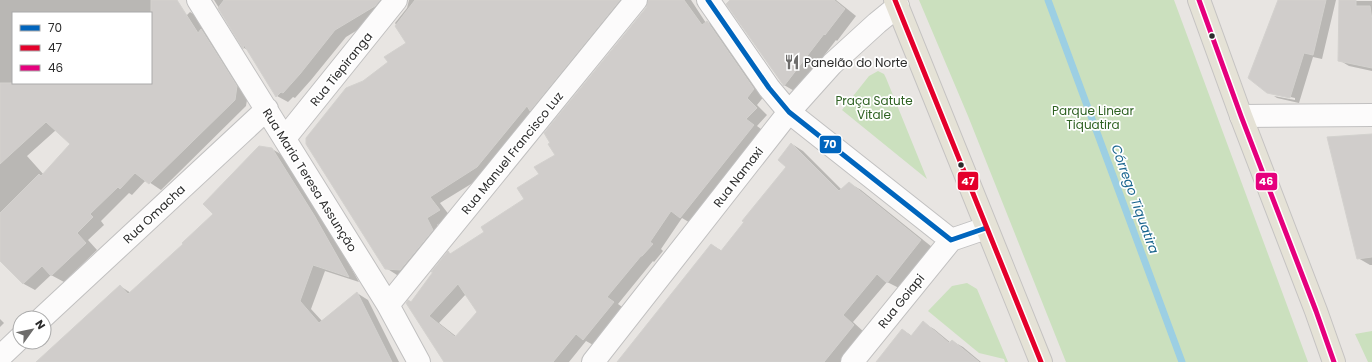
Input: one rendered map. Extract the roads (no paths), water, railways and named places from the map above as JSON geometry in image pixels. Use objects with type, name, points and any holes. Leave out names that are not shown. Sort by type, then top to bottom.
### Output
[{"type":"main road","points":[[1201,2],[1241,116],[1334,362]]},
{"type":"main road","points":[[897,3],[1041,362]]},
{"type":"street","name":"Rua Maria Teresa Assunção","points":[[198,0],[388,305],[418,362]]},
{"type":"street","name":"Rua Tiepiranga","points":[[285,138],[396,0]]},
{"type":"street","name":"Rua Manuel Francisco Luz","points":[[388,305],[636,0]]},
{"type":"street","points":[[708,0],[769,88],[789,112],[951,240],[986,228]]},
{"type":"street","name":"Rua Namaxi","points":[[593,362],[789,112],[832,64],[897,3]]},
{"type":"street","name":"Rua Omacha","points":[[51,310],[267,109]]},
{"type":"street","points":[[1241,116],[1372,116]]},
{"type":"street","name":"Rua Goiapi","points":[[852,362],[951,240]]},
{"type":"street","points":[[0,357],[12,346]]},
{"type":"waterway","name":"Córrego Tiquatira","points":[[1048,0],[1182,362]]},
{"type":"place","name":"Panelão do Norte","points":[[792,62]]},
{"type":"park label","name":"Praça Satute Vitale","points":[[874,107]]},
{"type":"park label","name":"Parque Linear Tiquatira","points":[[1093,117]]}]
